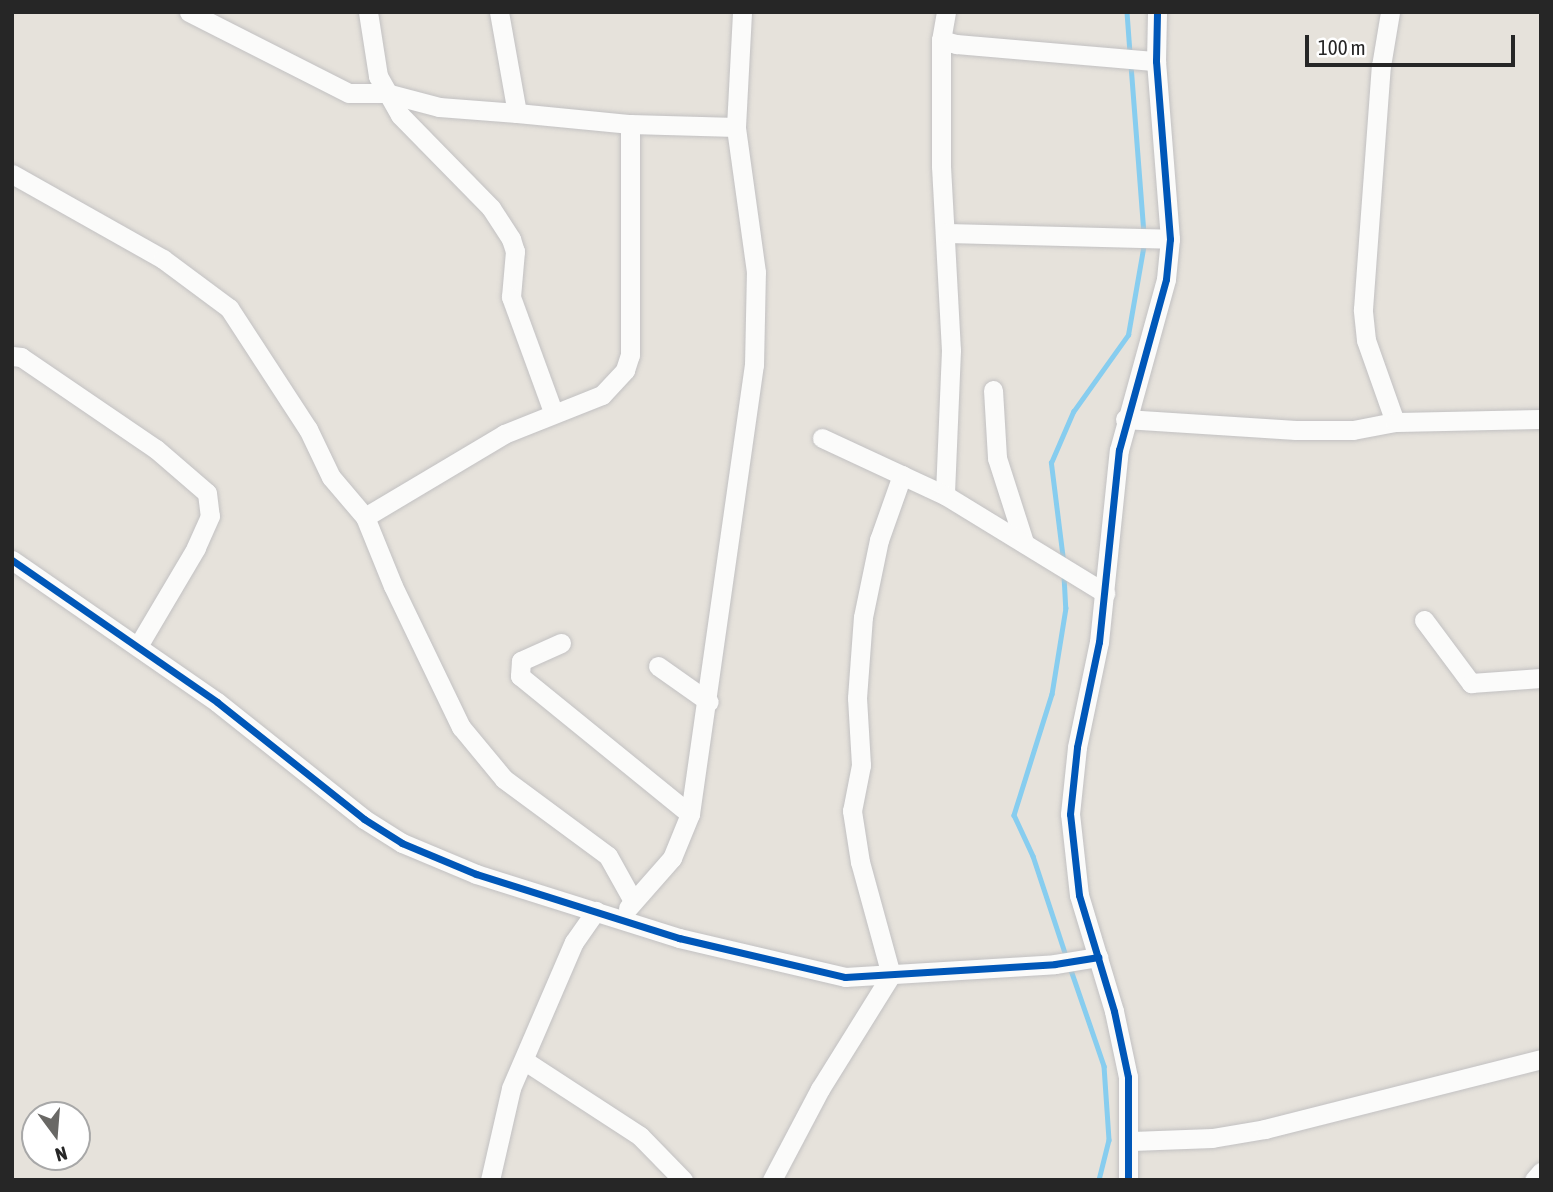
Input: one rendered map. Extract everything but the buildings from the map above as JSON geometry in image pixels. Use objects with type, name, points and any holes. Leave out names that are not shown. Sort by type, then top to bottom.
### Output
[{"type":"street","points":[[189,12],[349,93],[386,93],[439,107],[630,124],[736,127]]},
{"type":"street","points":[[368,12],[377,76],[386,93],[415,132],[491,208],[511,239],[515,251],[511,296],[553,412]]},
{"type":"street","points":[[499,12],[517,113]]},
{"type":"street","points":[[624,919],[632,899],[672,858],[691,814],[709,702],[756,317],[756,272],[736,127],[742,12]]},
{"type":"street","points":[[945,495],[951,350],[947,233],[941,166],[941,40],[946,12]]},
{"type":"street","points":[[1128,1180],[1132,1141],[1122,1048],[1079,895],[1070,814],[1077,747],[1105,593],[1125,419],[1166,279],[1160,238],[1157,12]]},
{"type":"street","points":[[1390,12],[1381,66],[1363,309],[1366,340],[1395,422]]},
{"type":"street","points":[[941,40],[979,50],[1156,61]]},
{"type":"street","points":[[365,517],[504,434],[553,412],[602,395],[625,370],[630,355],[630,124]]},
{"type":"street","points":[[12,174],[127,238],[222,299],[282,387],[331,477],[365,517],[393,586],[461,727],[504,779],[608,856],[632,899]]},
{"type":"street","points":[[947,233],[1160,238]]},
{"type":"street","points":[[12,356],[21,357],[156,449],[207,494],[210,516],[196,548],[138,646]]},
{"type":"street","points":[[993,390],[997,458],[1024,542]]},
{"type":"street","points":[[1125,419],[1296,430],[1353,430],[1395,422],[1541,419]]},
{"type":"street","points":[[822,438],[945,495],[1059,561],[1105,593]]},
{"type":"street","points":[[772,1180],[820,1089],[891,975],[860,862],[852,811],[861,765],[857,698],[865,607],[879,540],[902,475]]},
{"type":"street","points":[[12,560],[138,646],[402,843],[477,874],[624,919],[678,939],[823,974],[891,975],[1055,964],[1098,957]]},
{"type":"street","points":[[1424,620],[1471,683],[1541,678]]},
{"type":"street","points":[[561,643],[521,661],[520,676],[691,814]]},
{"type":"street","points":[[658,666],[709,702]]},
{"type":"street","points":[[490,1180],[502,1113],[574,942],[596,911]]},
{"type":"street","points":[[1132,1141],[1199,1140],[1265,1129],[1541,1059]]},
{"type":"street","points":[[525,1061],[640,1136],[683,1180]]},
{"type":"street","points":[[1534,1180],[1541,1172]]},
{"type":"waterway","points":[[1127,12],[1130,53]]},
{"type":"waterway","points":[[1131,65],[1144,235]]},
{"type":"waterway","points":[[1063,560],[1051,463],[1073,412],[1128,335],[1144,243]]},
{"type":"waterway","points":[[1064,575],[1066,608],[1052,694],[1014,815],[1033,856],[1066,956]]},
{"type":"waterway","points":[[1070,967],[1104,1066],[1109,1140],[1099,1180]]},
{"type":"cycle path","points":[[1128,1180],[1128,1077],[1114,1011],[1079,895],[1070,814],[1077,747],[1099,642],[1119,450],[1166,279],[1170,239],[1156,61],[1157,12]]},
{"type":"cycle path","points":[[12,560],[217,702],[364,819],[402,843],[476,874],[679,938],[845,977],[1055,964],[1098,957]]}]
